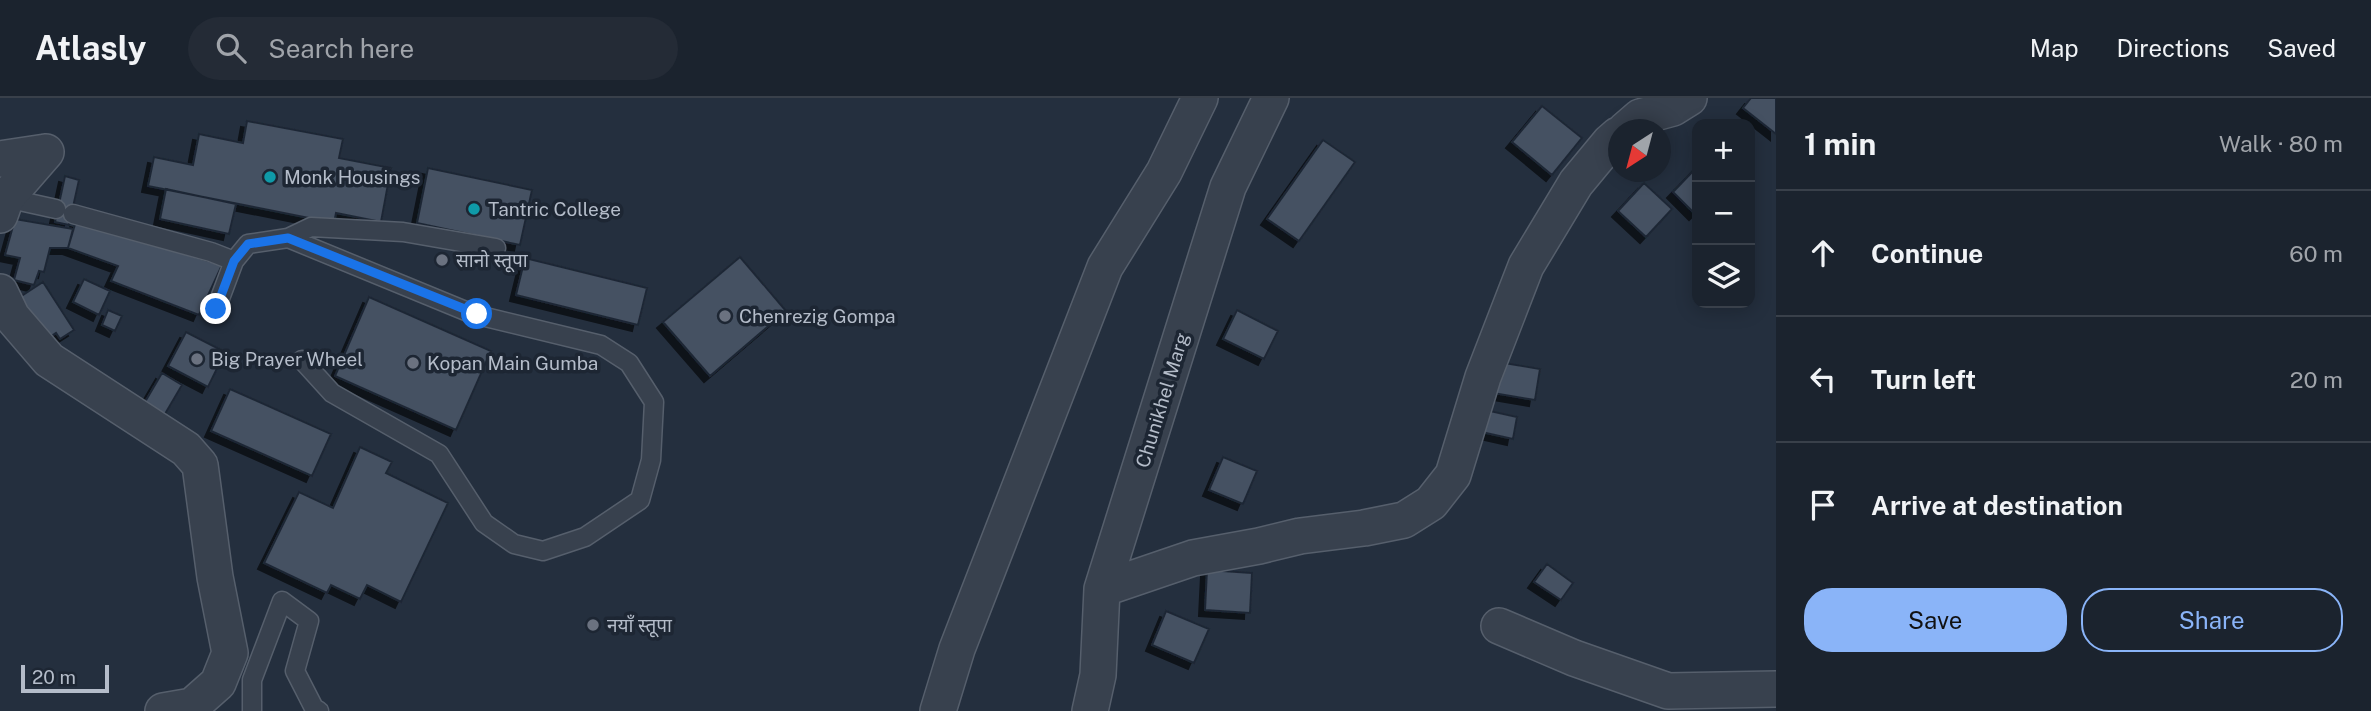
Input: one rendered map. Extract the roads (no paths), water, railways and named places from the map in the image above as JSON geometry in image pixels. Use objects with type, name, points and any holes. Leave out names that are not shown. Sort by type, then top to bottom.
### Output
[{"type":"street","points":[[938,711],[957,649],[1105,267],[1164,172],[1200,98]]},
{"type":"street","name":"Chunikhel Marg","points":[[1090,711],[1098,675],[1102,589],[1228,187],[1271,98]]},
{"type":"street","points":[[1629,119],[1673,108],[1689,98]]},
{"type":"street","points":[[1102,589],[1193,558],[1300,536],[1404,520],[1431,503],[1453,475],[1483,377],[1525,266],[1576,183],[1608,144]]},
{"type":"street","points":[[0,159],[46,152],[3,206]]},
{"type":"street","points":[[0,292],[12,317],[49,360],[186,449],[200,465],[215,577],[230,653],[218,683],[185,709]]},
{"type":"street","points":[[1499,626],[1574,658],[1668,691],[1776,689]]},
{"type":"lane","points":[[3,206],[65,212],[211,252],[234,261]]},
{"type":"lane","points":[[216,309],[234,261],[248,244],[288,238],[310,227],[403,233],[496,248]]},
{"type":"lane","points":[[288,238],[473,314],[601,345],[629,363],[654,402],[651,460],[640,500],[585,537],[543,551],[514,544],[484,523],[439,454],[331,393],[302,360]]},
{"type":"lane","points":[[252,711],[252,680],[282,601],[309,621],[295,671],[314,708],[319,711]]},
{"type":"place","name":"Monk Housings","points":[[270,177]]},
{"type":"place","name":"Tantric College","points":[[474,209]]},
{"type":"place","name":"सानो स्तूपा","points":[[442,260]]},
{"type":"place","name":"Chenrezig Gompa","points":[[725,316]]},
{"type":"place","name":"Big Prayer Wheel","points":[[197,359]]},
{"type":"place","name":"Kopan Main Gumba","points":[[413,363]]},
{"type":"place","name":"नयाँ स्तूपा","points":[[593,625]]}]
